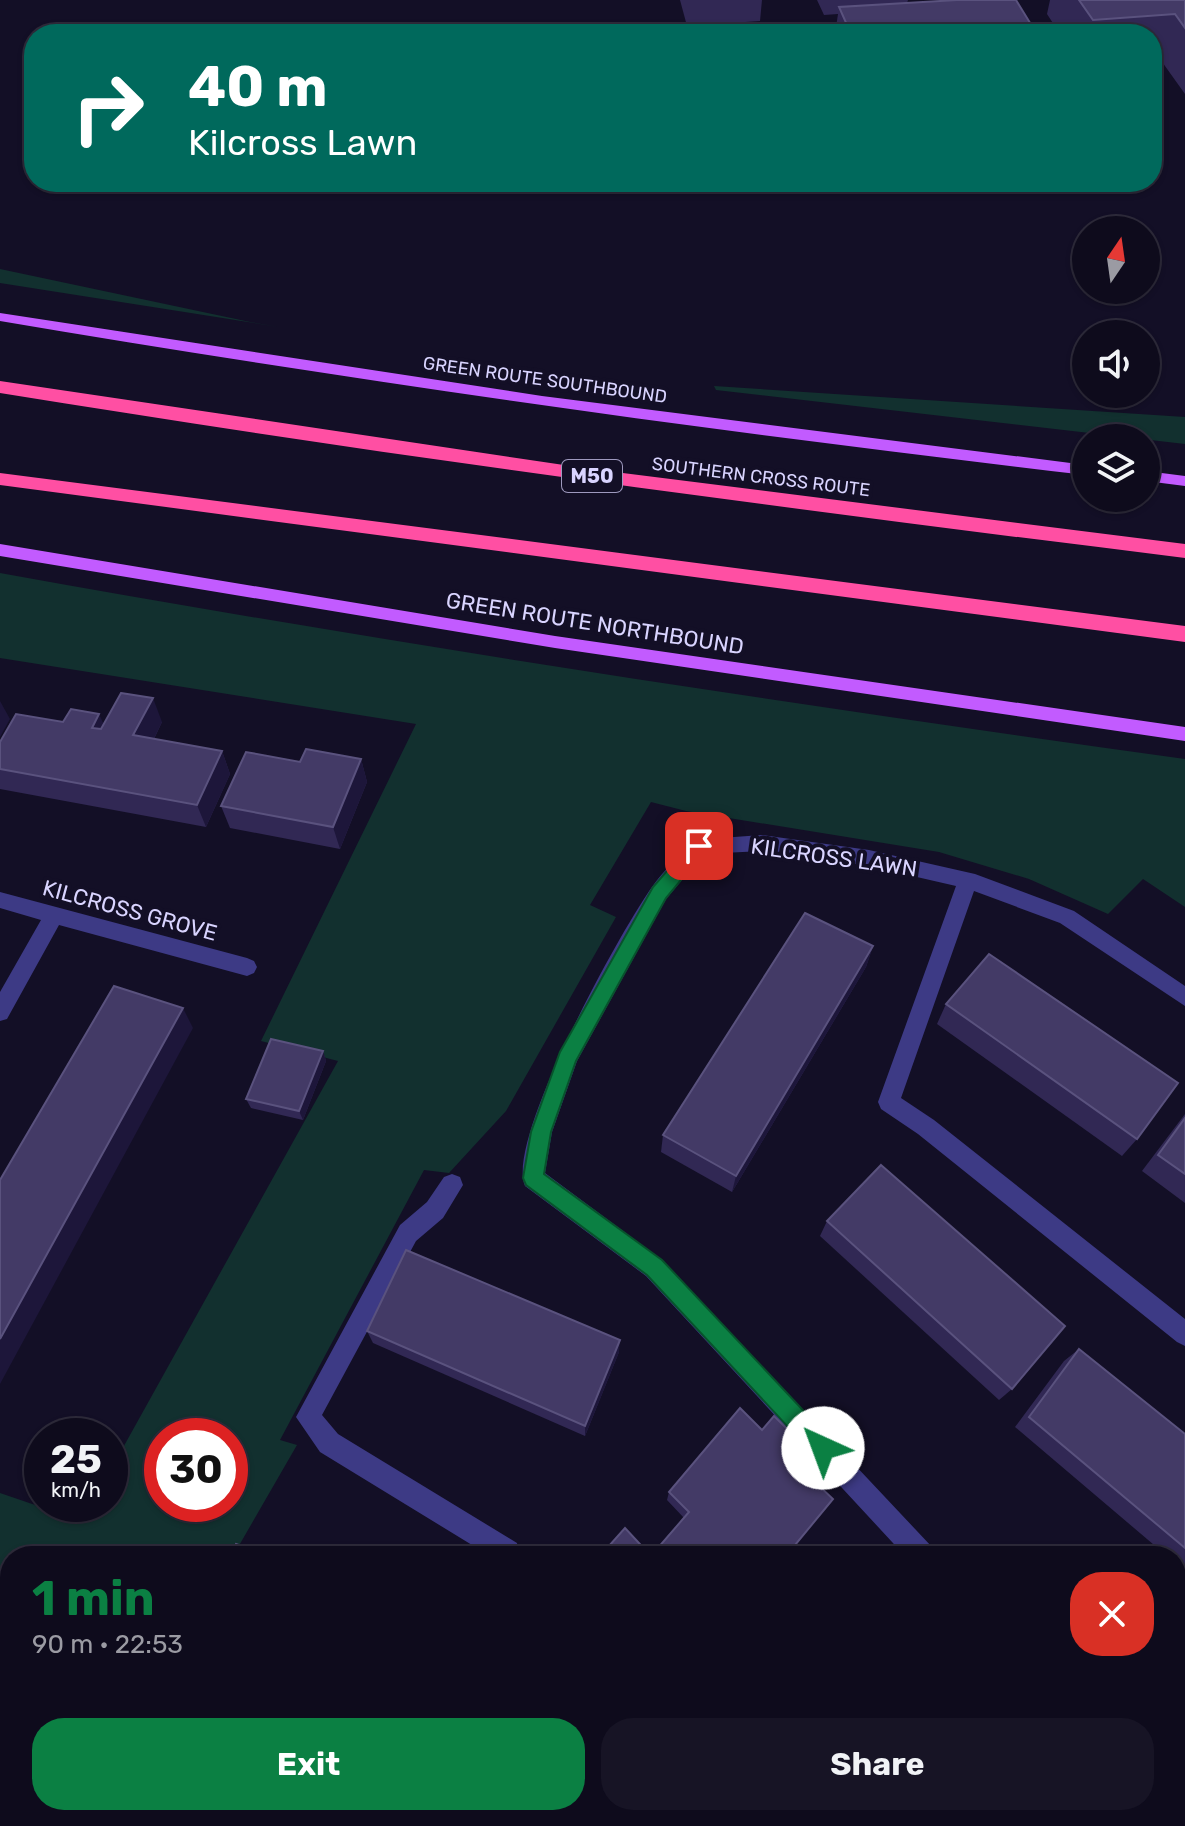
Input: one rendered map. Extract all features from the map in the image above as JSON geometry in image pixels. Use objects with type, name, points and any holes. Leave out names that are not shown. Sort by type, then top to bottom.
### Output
[{"type":"highway","name":"SOUTHERN CROSS ROUTE","points":[[0,387],[156,413],[750,499],[1185,551]]},
{"type":"highway","points":[[0,479],[1185,634]]},
{"type":"main road","name":"GREEN ROUTE SOUTHBOUND","points":[[0,317],[348,373],[662,417],[1072,468]]},
{"type":"main road","points":[[1160,478],[1185,481]]},
{"type":"main road","name":"GREEN ROUTE NORTHBOUND","points":[[0,550],[570,645],[1185,734]]},
{"type":"street","name":"KILCROSS LAWN","points":[[914,1546],[654,1268],[533,1178],[541,1132],[567,1058],[659,893],[699,846],[762,843],[869,858],[968,880],[1067,917],[1185,997]]},
{"type":"street","points":[[968,880],[889,1102],[926,1127],[1185,1334]]},
{"type":"street","name":"KILCROSS GROVE","points":[[0,900],[247,967]]},
{"type":"street","points":[[0,1012],[55,914]]},
{"type":"street","points":[[452,1185],[435,1210],[408,1233],[308,1417],[329,1443],[498,1546]]},
{"type":"green space","points":[[0,269],[250,322],[279,327],[0,283]]},
{"type":"green space","points":[[714,386],[1185,417],[1185,444],[1160,441],[1160,424],[1072,424],[1072,431],[716,390]]},
{"type":"green space","points":[[0,573],[591,672],[1185,759],[1185,907],[1143,879],[1108,914],[1029,879],[939,852],[686,811],[651,802],[590,905],[616,917],[506,1111],[449,1173],[424,1170],[280,1440],[297,1445],[239,1546],[0,1546],[0,1493],[24,1501],[24,1522],[128,1522],[128,1439],[338,1061],[261,1041],[416,724],[0,658]]},
{"type":"building","points":[[1016,0],[1031,24],[847,24],[839,7]]},
{"type":"building","points":[[1079,0],[1185,0],[1185,28],[1175,14],[1093,20]]},
{"type":"building","points":[[121,693],[153,698],[133,735],[222,751],[197,805],[0,769],[0,742],[16,714],[63,722],[71,709],[99,714],[92,728],[101,729]]},
{"type":"building","points":[[306,749],[361,759],[333,827],[221,806],[246,752],[300,762]]},
{"type":"building","points":[[805,913],[873,946],[736,1176],[663,1135]]},
{"type":"building","points":[[989,954],[1178,1083],[1137,1139],[946,1004]]},
{"type":"building","points":[[114,986],[183,1008],[0,1339],[0,1180]]},
{"type":"building","points":[[271,1039],[323,1051],[299,1111],[246,1099]]},
{"type":"building","points":[[1185,1118],[1185,1174],[1158,1155]]},
{"type":"building","points":[[881,1165],[1065,1326],[1012,1389],[827,1221]]},
{"type":"building","points":[[406,1250],[620,1340],[585,1426],[367,1331]]},
{"type":"building","points":[[1079,1349],[1185,1434],[1185,1546],[1183,1546],[1029,1417]]},
{"type":"building","points":[[740,1408],[762,1430],[774,1416],[827,1468],[815,1482],[833,1499],[794,1546],[660,1546],[689,1512],[669,1492]]},
{"type":"building","points":[[625,1528],[642,1546],[609,1546]]},
{"type":"route","points":[[699,846],[659,893],[567,1058],[541,1132],[533,1178],[654,1268],[823,1448]]}]
